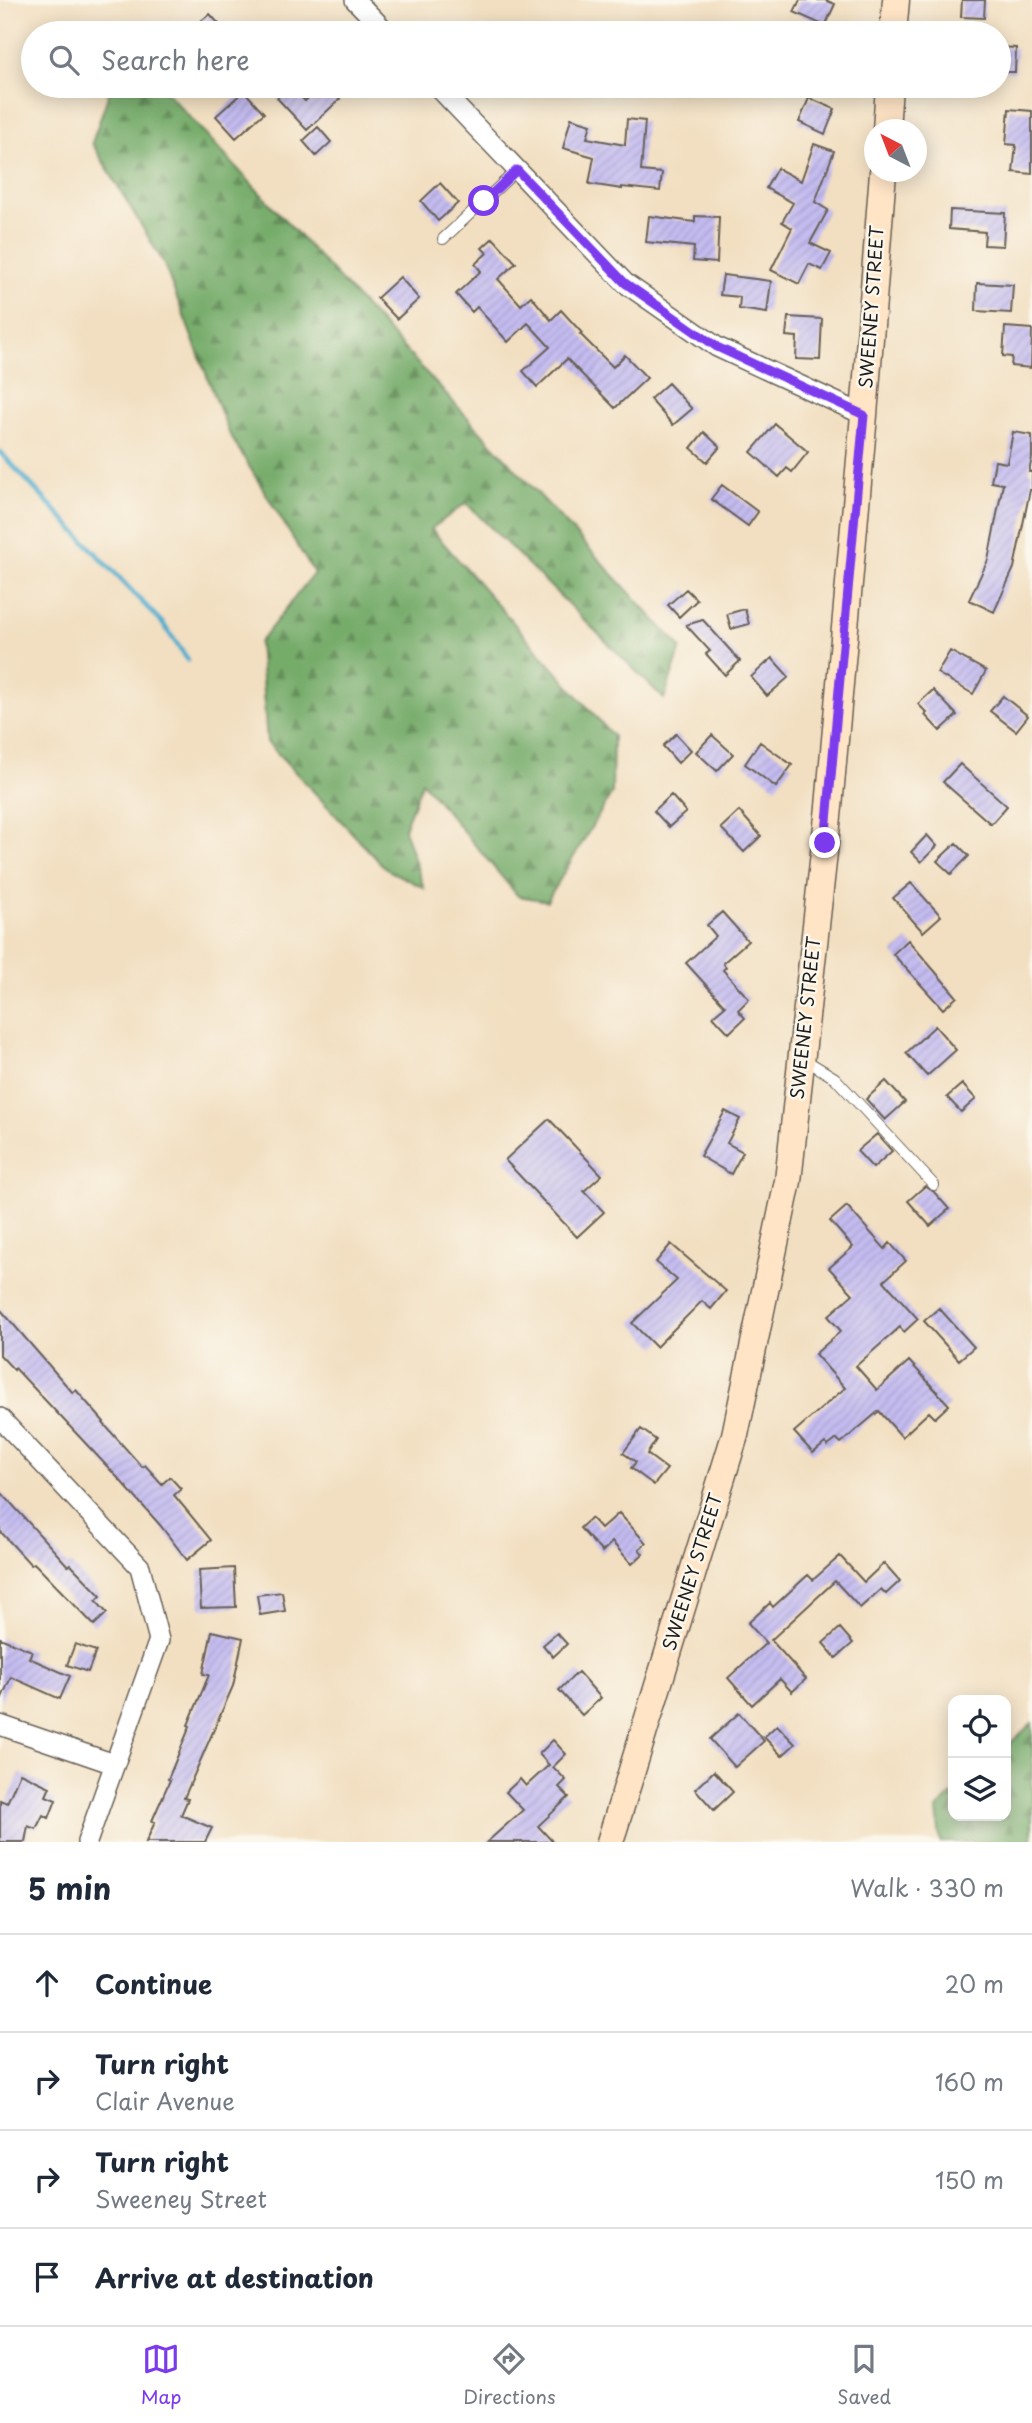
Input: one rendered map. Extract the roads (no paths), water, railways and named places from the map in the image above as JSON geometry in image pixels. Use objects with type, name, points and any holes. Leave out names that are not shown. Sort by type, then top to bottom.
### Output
[{"type":"street","points":[[355,0],[375,21]]},
{"type":"street","points":[[894,21],[896,0]]},
{"type":"street","points":[[448,98],[625,283],[717,347],[864,415]]},
{"type":"street","points":[[887,119],[888,98]]},
{"type":"street","name":"SWEENEY STREET","points":[[610,1842],[735,1435],[788,1181],[825,843],[882,182]]},
{"type":"street","points":[[0,1418],[140,1567],[159,1640],[87,1842]]},
{"type":"street","points":[[0,1725],[114,1764]]},
{"type":"lane","points":[[443,239],[517,170]]},
{"type":"lane","points":[[802,1057],[835,1078],[934,1185]]},
{"type":"waterway","points":[[0,452],[163,624],[188,660]]}]
